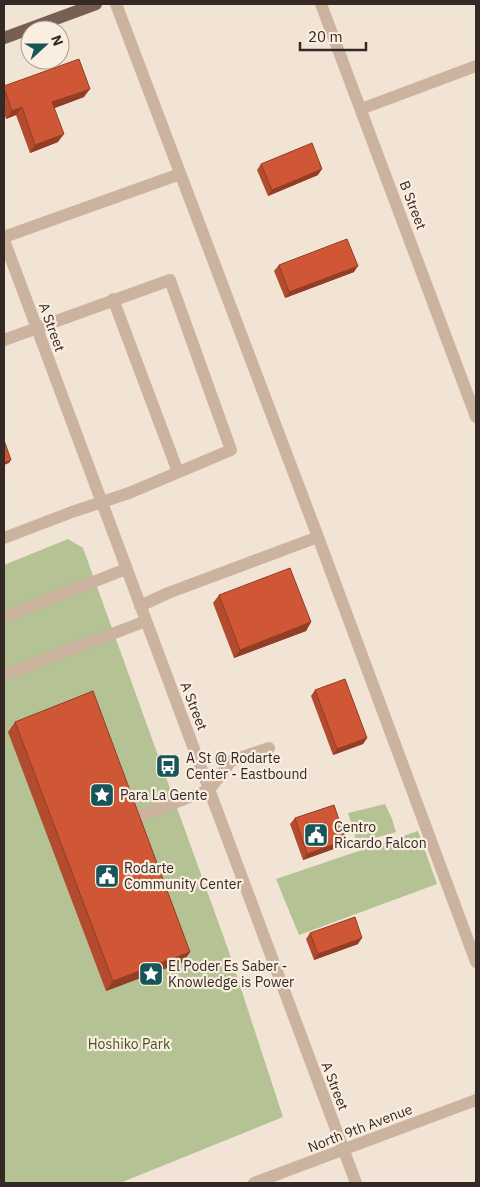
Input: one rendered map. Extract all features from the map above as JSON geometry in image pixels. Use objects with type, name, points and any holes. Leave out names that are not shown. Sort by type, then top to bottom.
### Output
[{"type":"main road","points":[[4,38],[96,4]]},
{"type":"street","points":[[116,4],[318,537],[476,962]]},
{"type":"street","name":"B Street","points":[[321,4],[476,417]]},
{"type":"street","points":[[360,109],[476,66]]},
{"type":"street","points":[[4,238],[180,174]]},
{"type":"street","name":"A Street","points":[[4,238],[356,1183]]},
{"type":"street","points":[[4,340],[113,299],[170,280],[231,450],[129,493],[4,538]]},
{"type":"street","points":[[113,299],[178,472]]},
{"type":"street","points":[[140,606],[168,593],[318,537]]},
{"type":"street","points":[[4,617],[126,569]]},
{"type":"street","points":[[4,676],[146,621]]},
{"type":"street","points":[[139,816],[209,790],[231,761],[270,748]]},
{"type":"street","name":"North 9th Avenue","points":[[254,1183],[476,1100]]},
{"type":"green space","name":"Hoshiko Park","points":[[68,539],[83,548],[228,949],[283,1117],[120,1183],[4,1183],[4,565]]},
{"type":"green space","points":[[385,804],[396,832],[357,843],[348,813]]},
{"type":"green space","points":[[418,831],[437,884],[299,935],[276,879]]},
{"type":"building","points":[[79,59],[90,89],[52,102],[64,134],[35,145],[22,107],[12,111],[4,86],[48,70],[70,70],[70,62]]},
{"type":"building","points":[[312,143],[322,169],[272,190],[261,164]]},
{"type":"building","points":[[347,239],[358,266],[289,292],[279,265]]},
{"type":"building","points":[[4,440],[11,460],[4,463]]},
{"type":"building","points":[[290,568],[311,622],[240,650],[219,595]]},
{"type":"building","points":[[345,679],[367,738],[337,749],[315,690]]},
{"type":"building","name":"Rodarte Community Center","points":[[93,691],[190,952],[113,981],[15,722]]},
{"type":"building","name":"Centro Ricardo Falcon","points":[[334,805],[346,840],[307,854],[295,818]]},
{"type":"building","points":[[355,917],[362,938],[318,954],[310,933]]},
{"type":"place","name":"A St @ Rodarte Center - Eastbound","points":[[168,766]]},
{"type":"place","name":"Para La Gente","points":[[102,795]]},
{"type":"place","name":"Centro Ricardo Falcon","points":[[316,835]]},
{"type":"place","name":"Rodarte Community Center","points":[[107,876]]},
{"type":"place","name":"El Poder Es Saber - Knowledge is Power","points":[[151,974]]}]
